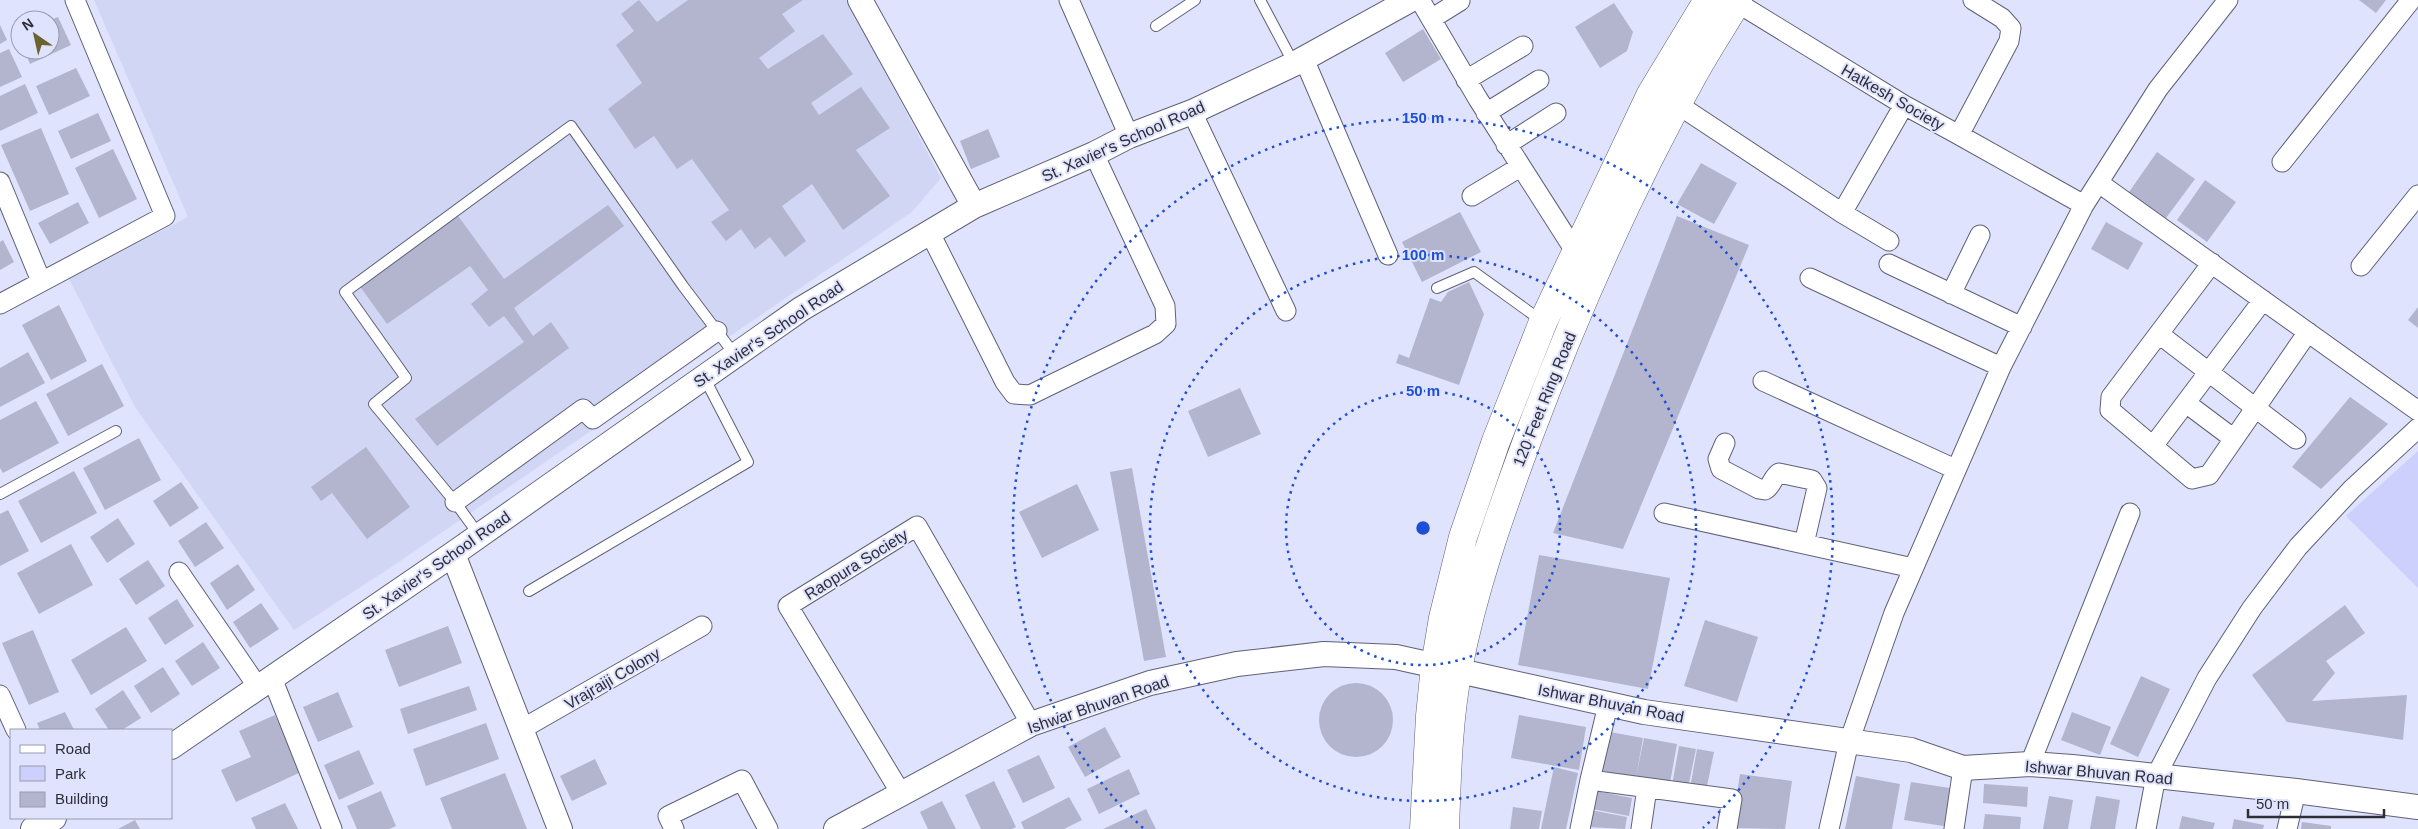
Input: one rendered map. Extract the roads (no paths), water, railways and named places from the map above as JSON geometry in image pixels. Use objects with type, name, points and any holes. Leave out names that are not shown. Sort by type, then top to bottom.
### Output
[{"type":"main road","name":"120 Feet Ring Road","points":[[1445,829],[1448,760],[1443,618],[1463,537],[1496,441],[1543,322],[1575,251],[1652,94],[1708,0]]},
{"type":"main road","name":"120 Feet Ring Road","points":[[1424,829],[1430,716],[1446,669],[1471,608],[1500,514],[1548,385],[1599,265],[1639,178],[1677,104],[1737,1]]},
{"type":"street","points":[[0,304],[165,216],[75,0]]},
{"type":"street","points":[[860,0],[974,206]]},
{"type":"street","points":[[1069,0],[1129,136]]},
{"type":"street","name":"St. Xavier's School Road","points":[[172,745],[479,536],[801,309],[974,206],[1094,154],[1129,136],[1192,112],[1299,62],[1410,0]]},
{"type":"street","points":[[1420,0],[1486,113],[1575,251]]},
{"type":"street","name":"Hatkesh Society","points":[[1737,1],[1904,105],[1958,135],[2009,41],[2011,28],[2002,18],[1973,0]]},
{"type":"street","points":[[1829,829],[1849,742],[1894,613],[2001,367],[2084,205],[2158,89],[2228,0]]},
{"type":"street","points":[[2282,162],[2411,0]]},
{"type":"street","points":[[1431,19],[1460,2]]},
{"type":"street","points":[[1466,80],[1523,46]]},
{"type":"street","points":[[1299,62],[1388,255]]},
{"type":"street","points":[[1486,113],[1539,80]]},
{"type":"street","points":[[1677,104],[1842,213],[1889,241]]},
{"type":"street","points":[[1842,213],[1904,105]]},
{"type":"street","points":[[1192,112],[1286,311]]},
{"type":"street","points":[[1506,145],[1556,113]]},
{"type":"street","points":[[1958,135],[2084,205]]},
{"type":"street","points":[[930,233],[1005,382],[1014,394],[1030,395],[1155,334],[1166,324],[1165,306],[1094,154]]},
{"type":"street","points":[[1472,196],[1520,166]]},
{"type":"street","points":[[0,182],[41,281]]},
{"type":"street","points":[[2099,182],[2418,411]]},
{"type":"street","points":[[2362,266],[2418,195]]},
{"type":"street","points":[[1952,294],[1980,235]]},
{"type":"street","points":[[2212,263],[2111,397],[2110,410],[2192,478],[2209,475],[2308,332]]},
{"type":"street","points":[[1889,264],[2022,327]]},
{"type":"street","points":[[1810,278],[2001,367]]},
{"type":"street","points":[[2153,446],[2263,300]]},
{"type":"street","points":[[455,502],[583,409],[593,419],[717,331]]},
{"type":"street","points":[[2159,334],[2296,439]]},
{"type":"street","points":[[1764,381],[1955,469]]},
{"type":"street","points":[[2186,403],[2234,439]]},
{"type":"street","points":[[2146,829],[2156,776],[2207,678],[2252,608],[2298,547],[2352,489],[2418,428]]},
{"type":"street","points":[[1726,442],[1718,459],[1721,469],[1759,489],[1765,490],[1770,487],[1778,473],[1812,480],[1815,483],[1817,488],[1804,544]]},
{"type":"street","points":[[1664,513],[1913,568]]},
{"type":"street","points":[[2030,764],[2130,513]]},
{"type":"street","name":"Raopura Society","points":[[902,795],[788,606],[917,526],[1031,724]]},
{"type":"street","points":[[453,554],[560,829]]},
{"type":"street","points":[[179,572],[265,682],[332,829]]},
{"type":"street","name":"Vrajraiji Colony","points":[[522,729],[702,626]]},
{"type":"street","name":"Ishwar Bhuvan Road","points":[[836,829],[1031,724],[1150,682],[1237,664],[1324,654],[1396,657],[1644,712],[1911,750],[1963,768],[2030,764],[2296,791],[2418,807]]},
{"type":"street","points":[[0,695],[16,729]]},
{"type":"street","points":[[1580,829],[1608,705]]},
{"type":"street","points":[[1954,829],[1963,768]]},
{"type":"street","points":[[674,829],[668,816],[742,780],[768,829]]},
{"type":"street","points":[[1590,780],[1732,799],[1727,829]]},
{"type":"street","points":[[1641,829],[1647,788]]},
{"type":"street","points":[[2287,829],[2296,791]]},
{"type":"street","points":[[33,829],[52,819]]},
{"type":"lane","points":[[1156,26],[1194,0]]},
{"type":"lane","points":[[1260,0],[1299,62]]},
{"type":"lane","points":[[479,536],[455,502],[374,404],[406,378],[345,292],[571,126],[735,355]]},
{"type":"lane","points":[[1437,288],[1474,272],[1543,322]]},
{"type":"lane","points":[[529,591],[748,462],[704,377]]},
{"type":"lane","points":[[0,494],[116,431]]}]
